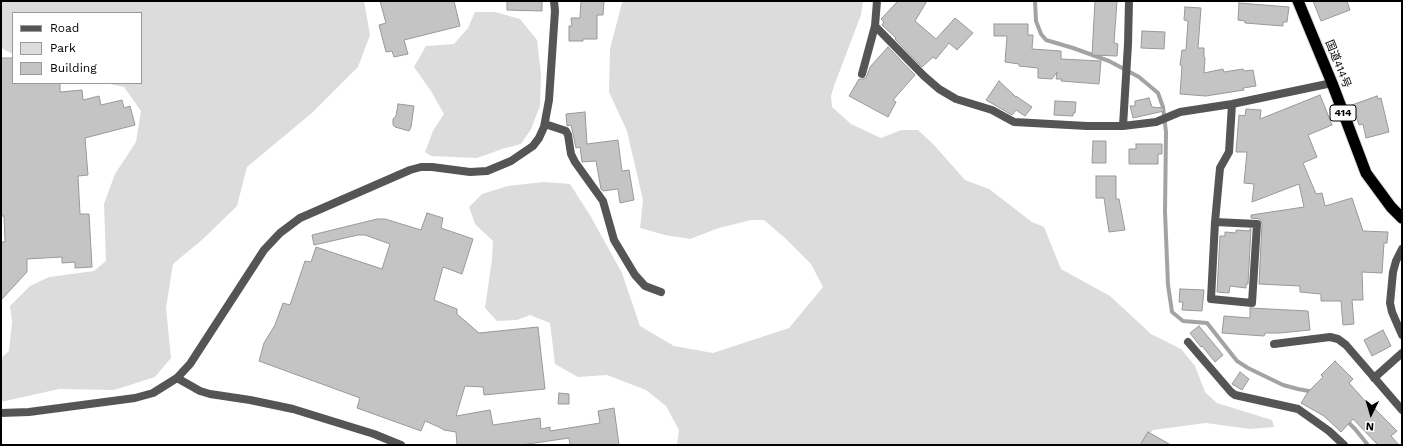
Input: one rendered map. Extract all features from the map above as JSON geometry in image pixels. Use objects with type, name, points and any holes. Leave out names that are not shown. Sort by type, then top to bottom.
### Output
[{"type":"highway","name":"国道414号","points":[[1298,1],[1366,173],[1391,207],[1402,218]]},
{"type":"street","points":[[1,413],[29,412],[135,398],[153,393],[177,378],[190,364],[264,250],[280,233],[300,218],[410,170],[421,167],[432,167],[470,172],[487,171],[511,161],[533,146],[539,138],[545,124],[550,100],[555,11],[554,1]]},
{"type":"street","points":[[862,74],[875,26],[877,1]]},
{"type":"street","points":[[1123,126],[1129,1]]},
{"type":"street","points":[[875,26],[924,76],[939,89],[956,99],[992,110],[1014,122],[1086,126],[1123,126],[1156,122],[1180,112],[1232,104],[1332,84]]},
{"type":"street","points":[[1215,222],[1257,224],[1252,303],[1211,299],[1215,222],[1220,168],[1229,152],[1232,104]]},
{"type":"street","points":[[545,124],[566,131],[571,154],[575,162],[603,201],[614,240],[635,275],[645,286],[661,292]]},
{"type":"street","points":[[1402,249],[1396,261],[1393,272],[1390,302],[1392,312],[1402,335]]},
{"type":"street","points":[[1274,344],[1330,338],[1338,339],[1346,345],[1402,410]]},
{"type":"street","points":[[1188,342],[1235,395],[1298,409],[1329,431],[1344,445]]},
{"type":"street","points":[[1374,378],[1402,353]]},
{"type":"street","points":[[177,378],[191,387],[210,394],[250,400],[293,409],[366,431],[401,445]]},
{"type":"green space","points":[[1,1],[364,1],[370,35],[358,67],[313,112],[247,167],[237,206],[203,239],[173,264],[166,308],[171,358],[155,377],[114,390],[59,389],[1,402],[1,358],[9,351],[12,322],[10,306],[30,286],[49,277],[94,271],[106,261],[104,204],[115,174],[136,142],[141,111],[124,87],[110,84],[142,84],[142,12],[12,12],[12,54],[1,48]]},
{"type":"green space","points":[[624,1],[863,1],[861,15],[831,96],[832,107],[851,124],[881,138],[901,130],[918,130],[934,145],[965,180],[989,189],[1032,222],[1044,227],[1061,269],[1110,296],[1151,334],[1181,349],[1195,366],[1205,392],[1217,403],[1272,420],[1274,427],[1250,429],[1206,423],[1153,430],[1139,445],[677,445],[679,430],[666,406],[646,390],[607,375],[578,377],[555,364],[550,323],[530,315],[517,320],[497,321],[485,308],[493,241],[475,224],[469,207],[482,194],[508,186],[544,182],[570,184],[591,217],[622,273],[640,326],[674,346],[713,353],[789,328],[823,287],[811,264],[764,220],[751,220],[719,228],[690,239],[665,235],[640,228],[643,200],[627,131],[609,92],[610,49],[622,3]]},
{"type":"green space","points":[[475,12],[495,12],[520,19],[537,40],[541,74],[540,106],[531,129],[521,144],[477,158],[431,156],[425,152],[433,131],[444,114],[431,91],[414,67],[426,46],[454,44],[468,28]]},
{"type":"building","points":[[380,1],[454,1],[460,26],[404,40],[408,54],[394,57],[392,51],[386,52],[379,25],[386,23]]},
{"type":"building","points":[[507,1],[542,1],[542,11],[507,10]]},
{"type":"building","points":[[581,1],[604,1],[603,15],[597,15],[597,39],[569,41],[569,26],[572,26],[571,18],[580,18]]},
{"type":"building","points":[[898,1],[927,1],[915,21],[936,39],[955,18],[973,33],[957,50],[949,43],[936,59],[933,57],[922,67],[882,25],[884,22],[881,19]]},
{"type":"building","points":[[1095,1],[1117,1],[1114,43],[1118,44],[1117,56],[1092,55]]},
{"type":"building","points":[[1313,1],[1347,1],[1350,10],[1321,21]]},
{"type":"building","points":[[1239,3],[1289,7],[1287,22],[1283,22],[1283,26],[1245,23],[1245,21],[1238,20]]},
{"type":"building","points":[[1185,7],[1201,8],[1198,48],[1204,48],[1204,73],[1223,69],[1224,72],[1243,69],[1244,71],[1253,70],[1256,86],[1243,88],[1244,90],[1206,96],[1180,94],[1182,66],[1180,65],[1182,50],[1186,50],[1188,21],[1184,20]]},
{"type":"building","points":[[994,24],[1028,24],[1028,35],[1033,35],[1032,49],[1061,51],[1061,59],[1101,61],[1099,84],[1061,81],[1062,79],[1056,79],[1057,72],[1052,79],[1038,78],[1038,68],[1019,66],[1019,64],[1005,62],[1007,36],[994,36]]},
{"type":"building","points":[[1142,31],[1165,32],[1164,49],[1141,48]]},
{"type":"building","points":[[888,47],[915,75],[893,100],[896,102],[888,117],[849,96],[859,79],[866,78],[870,67]]},
{"type":"building","points":[[1,58],[12,58],[12,84],[60,84],[60,92],[82,90],[83,100],[99,96],[101,105],[122,100],[124,108],[130,106],[135,125],[85,138],[88,175],[78,176],[80,214],[89,214],[92,267],[75,268],[75,262],[62,263],[62,257],[27,259],[27,272],[1,300],[1,242],[5,242],[4,216],[1,216]]},
{"type":"building","points":[[999,81],[1016,97],[1032,107],[1025,116],[1016,110],[1012,115],[986,100]]},
{"type":"building","points":[[1320,95],[1332,125],[1308,135],[1317,157],[1303,163],[1316,194],[1322,193],[1325,206],[1352,198],[1363,231],[1388,232],[1387,243],[1384,243],[1382,273],[1362,272],[1363,300],[1352,300],[1354,324],[1343,325],[1341,301],[1321,301],[1321,294],[1300,292],[1300,286],[1259,284],[1262,224],[1260,219],[1251,218],[1251,215],[1304,207],[1299,184],[1252,202],[1254,184],[1244,183],[1247,152],[1236,152],[1239,115],[1245,116],[1246,109],[1261,110],[1260,119]]},
{"type":"building","points":[[1377,96],[1378,99],[1381,98],[1389,132],[1366,138],[1363,124],[1359,125],[1352,105]]},
{"type":"building","points":[[1149,98],[1152,107],[1163,108],[1164,111],[1133,118],[1130,106],[1135,106],[1135,101]]},
{"type":"building","points":[[1055,101],[1076,102],[1075,113],[1073,113],[1073,116],[1054,115]]},
{"type":"building","points":[[398,104],[414,106],[409,131],[393,125],[393,119],[396,116]]},
{"type":"building","points":[[585,112],[587,144],[618,140],[622,171],[629,170],[634,200],[620,203],[618,189],[603,191],[601,189],[596,161],[582,162],[580,147],[576,148],[571,125],[567,126],[566,114]]},
{"type":"building","points":[[1093,141],[1106,141],[1106,163],[1092,163]]},
{"type":"building","points":[[1136,144],[1162,144],[1162,154],[1158,154],[1158,164],[1129,164],[1129,149],[1136,149]]},
{"type":"building","points":[[1096,176],[1116,176],[1116,199],[1119,199],[1125,230],[1109,232],[1104,198],[1096,198]]},
{"type":"building","points":[[427,213],[443,218],[441,228],[473,239],[462,274],[443,267],[434,300],[457,309],[457,314],[479,333],[538,327],[545,389],[484,395],[483,387],[465,386],[456,416],[490,410],[493,425],[540,418],[541,429],[550,427],[550,431],[600,423],[598,411],[614,408],[619,445],[570,445],[569,438],[521,445],[457,445],[456,432],[444,430],[425,421],[421,431],[357,408],[360,398],[259,361],[264,343],[275,325],[283,303],[290,305],[305,261],[311,262],[316,247],[382,269],[390,244],[365,235],[358,235],[314,245],[312,235],[377,219],[385,219],[421,230]]},
{"type":"building","points":[[1251,229],[1248,284],[1246,284],[1246,288],[1230,286],[1229,293],[1217,292],[1220,236],[1225,236],[1225,232],[1236,233],[1236,230],[1250,231]]},
{"type":"building","points":[[1180,289],[1204,290],[1202,311],[1182,310],[1183,302],[1179,302]]},
{"type":"building","points":[[1250,308],[1308,311],[1310,330],[1265,333],[1264,336],[1222,333],[1224,316],[1250,318]]},
{"type":"building","points":[[1199,326],[1223,355],[1215,362],[1190,333]]},
{"type":"building","points":[[1383,330],[1391,346],[1372,356],[1364,340]]},
{"type":"building","points":[[1335,361],[1353,379],[1349,383],[1367,403],[1368,402],[1397,431],[1391,436],[1399,445],[1378,445],[1353,419],[1341,432],[1324,416],[1301,403],[1308,392],[1323,377],[1321,375]]},
{"type":"building","points":[[1240,372],[1249,379],[1242,390],[1232,384]]},
{"type":"building","points":[[559,393],[569,394],[569,404],[558,404]]},
{"type":"building","points":[[1148,432],[1171,445],[1140,445]]},
{"type":"waterway","points":[[1035,1],[1036,21],[1041,34],[1046,40],[1109,61],[1139,77],[1158,93],[1163,107],[1166,132],[1165,212],[1168,285],[1172,312],[1183,321],[1207,323],[1237,361],[1248,368],[1283,385],[1314,392]]},
{"type":"waterway","points":[[1346,420],[1368,445]]}]
